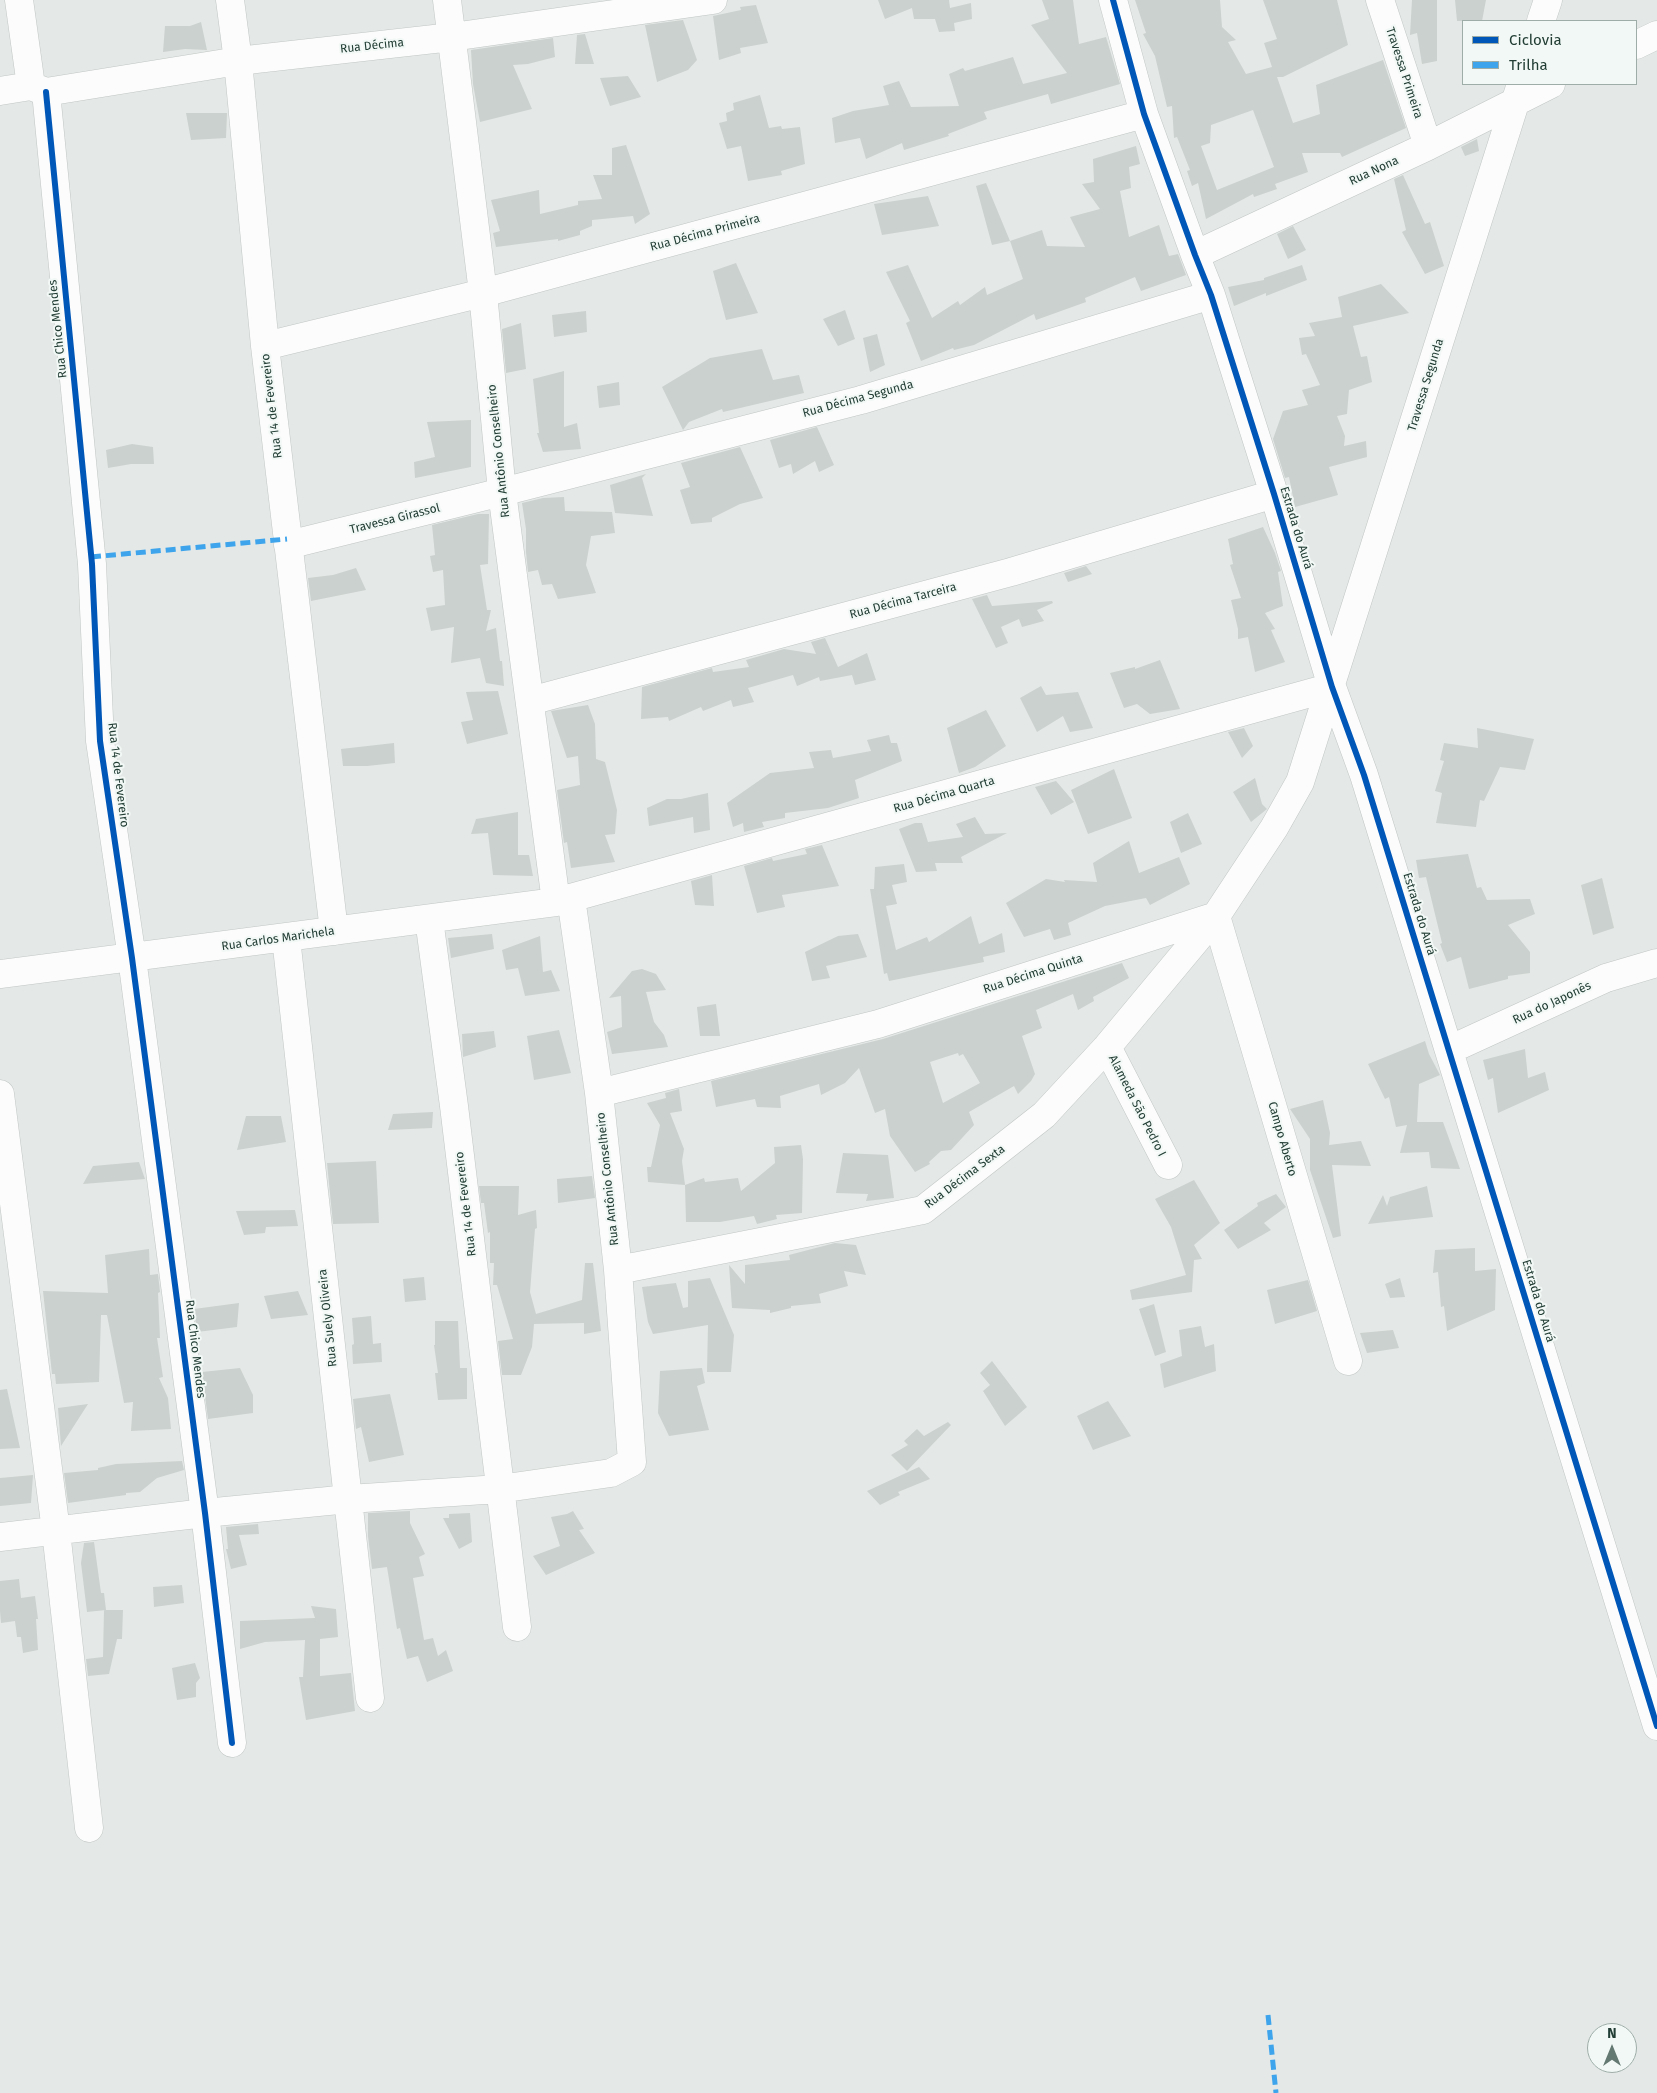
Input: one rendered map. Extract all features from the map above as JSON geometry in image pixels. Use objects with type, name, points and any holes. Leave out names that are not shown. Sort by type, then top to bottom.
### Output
[{"type":"street","name":"Rua Chico Mendes","points":[[19,0],[39,89],[92,564]]},
{"type":"street","name":"Rua 14 de Fevereiro","points":[[230,0],[238,61],[265,346],[334,931]]},
{"type":"street","name":"Rua Antônio Conselheiro","points":[[447,0],[483,293],[502,492],[530,701],[599,1093],[618,1270],[632,1462],[611,1473],[499,1488]]},
{"type":"street","name":"Rua Décima","points":[[0,90],[39,89],[238,61],[452,37],[713,0]]},
{"type":"street","name":"Estrada do Aurá","points":[[1113,0],[1144,114],[1211,295],[1274,494],[1332,687],[1364,775],[1657,1726]]},
{"type":"street","name":"Travessa Primeira","points":[[1380,0],[1428,146]]},
{"type":"street","points":[[1542,20],[1548,0]]},
{"type":"street","points":[[1637,45],[1657,36]]},
{"type":"street","name":"Rua Nona","points":[[1195,255],[1428,146],[1519,92],[1547,85]]},
{"type":"street","name":"Travessa Segunda","points":[[1332,687],[1519,92]]},
{"type":"street","name":"Rua Décima Primeira","points":[[265,346],[483,293],[1144,114]]},
{"type":"street","name":"Rua Décima Segunda","points":[[502,492],[861,400],[1211,295]]},
{"type":"street","name":"Travessa Girassol","points":[[288,545],[502,492]]},
{"type":"street","name":"Rua Décima Tarceira","points":[[530,701],[1011,572],[1274,494]]},
{"type":"street","name":"Rua 14 de Fevereiro","points":[[92,564],[100,741],[132,958]]},
{"type":"street","points":[[1216,916],[1274,828],[1300,782],[1332,687]]},
{"type":"street","name":"Rua Décima Quarta","points":[[564,900],[1332,687]]},
{"type":"street","name":"Rua Carlos Marichela","points":[[0,974],[286,938],[564,900]]},
{"type":"street","name":"Rua Décima Sexta","points":[[618,1270],[923,1210],[1044,1115],[1107,1046],[1216,916]]},
{"type":"street","name":"Rua Décima Quinta","points":[[599,1093],[878,1024],[1216,916]]},
{"type":"street","name":"Campo Aberto","points":[[1216,916],[1348,1361]]},
{"type":"street","name":"Rua 14 de Fevereiro","points":[[429,919],[455,1116],[499,1488]]},
{"type":"street","name":"Rua Suely Oliveira","points":[[286,938],[370,1698]]},
{"type":"street","name":"Rua Chico Mendes","points":[[132,958],[205,1513],[232,1743]]},
{"type":"street","name":"Rua do Japonês","points":[[1449,1050],[1606,978],[1657,963]]},
{"type":"street","name":"Alameda São Pedro I","points":[[1107,1046],[1168,1165]]},
{"type":"street","points":[[0,1094],[56,1531],[89,1828]]},
{"type":"street","points":[[0,1538],[205,1513],[349,1499],[499,1488],[504,1514],[517,1627]]},
{"type":"building","points":[[878,0],[949,0],[950,8],[971,3],[972,19],[954,23],[955,31],[939,32],[935,19],[914,19],[912,8],[885,19]]},
{"type":"building","points":[[1042,0],[1073,0],[1079,44],[1106,37],[1120,84],[1051,104],[1048,94],[984,112],[987,119],[948,134],[949,136],[904,150],[902,143],[866,159],[860,138],[835,143],[832,118],[853,111],[889,105],[883,86],[899,81],[911,107],[959,106],[949,74],[963,68],[965,71],[1013,57],[1023,84],[1067,73],[1031,25],[1049,19]]},
{"type":"building","points":[[1135,0],[1220,0],[1222,27],[1236,40],[1228,42],[1246,74],[1272,67],[1264,43],[1277,39],[1263,0],[1337,0],[1348,45],[1283,77],[1277,77],[1293,123],[1320,114],[1316,85],[1383,60],[1406,128],[1342,157],[1340,153],[1302,153],[1308,172],[1275,184],[1277,189],[1254,197],[1253,194],[1206,219],[1198,183],[1192,186],[1187,171],[1190,170],[1177,137],[1174,138],[1172,106],[1167,107],[1155,56],[1143,34],[1146,33]],"holes":[[[1253,110],[1274,167],[1217,190],[1201,146],[1210,143],[1211,125]]]},
{"type":"building","points":[[1412,0],[1437,0],[1437,61],[1422,64],[1417,33],[1410,35]]},
{"type":"building","points":[[1455,0],[1486,0],[1482,20],[1457,21]]},
{"type":"building","points":[[756,5],[768,43],[740,48],[741,53],[719,60],[713,16],[741,10],[740,7]]},
{"type":"building","points":[[683,20],[697,60],[688,70],[657,82],[645,25]]},
{"type":"building","points":[[201,22],[207,50],[185,49],[163,52],[165,26],[190,26]]},
{"type":"building","points":[[585,34],[594,64],[575,64],[577,35]]},
{"type":"building","points":[[553,38],[555,57],[528,64],[513,65],[532,109],[480,122],[473,84],[471,50]]},
{"type":"building","points":[[628,76],[641,97],[610,106],[600,78]]},
{"type":"building","points":[[760,95],[769,128],[781,126],[782,129],[800,127],[805,164],[781,171],[782,175],[748,181],[741,146],[727,149],[719,123],[727,121],[726,113],[734,110],[733,103]]},
{"type":"building","points":[[186,113],[227,113],[226,138],[191,140]]},
{"type":"building","points":[[1477,139],[1479,151],[1465,156],[1461,147]]},
{"type":"building","points":[[626,145],[650,214],[635,224],[633,216],[592,220],[592,226],[580,231],[580,235],[558,241],[558,239],[496,247],[493,233],[500,231],[491,200],[539,190],[540,214],[578,205],[578,201],[602,199],[593,175],[612,175],[612,148]]},
{"type":"building","points":[[1136,146],[1140,164],[1129,167],[1131,188],[1120,191],[1129,237],[1159,225],[1169,256],[1178,254],[1186,275],[1141,291],[1135,277],[1085,298],[1086,302],[1036,320],[1034,314],[974,345],[954,350],[953,348],[921,361],[906,323],[910,321],[886,272],[908,265],[932,318],[958,301],[960,305],[985,287],[987,295],[1023,279],[1010,241],[1042,230],[1047,246],[1085,247],[1070,217],[1100,209],[1082,184],[1094,182],[1093,159]]},
{"type":"building","points":[[1403,175],[1425,224],[1430,222],[1444,266],[1425,274],[1402,232],[1406,230],[1394,179]]},
{"type":"building","points":[[986,183],[1010,241],[992,245],[976,186]]},
{"type":"building","points":[[928,196],[939,226],[882,235],[874,204]]},
{"type":"building","points":[[1293,226],[1306,250],[1288,259],[1277,234]]},
{"type":"building","points":[[736,263],[758,313],[726,320],[713,271]]},
{"type":"building","points":[[1302,265],[1307,280],[1266,296],[1266,293],[1234,306],[1228,287],[1264,280],[1264,278]]},
{"type":"building","points":[[1381,284],[1409,313],[1353,326],[1361,357],[1367,356],[1372,382],[1349,390],[1347,414],[1337,416],[1345,436],[1344,446],[1366,441],[1367,457],[1329,467],[1338,495],[1295,507],[1289,477],[1285,478],[1273,439],[1283,411],[1308,405],[1302,390],[1320,385],[1306,354],[1302,355],[1299,338],[1315,336],[1309,323],[1342,317],[1338,297]]},
{"type":"building","points":[[845,310],[855,339],[838,346],[823,319]]},
{"type":"building","points":[[586,311],[587,332],[554,337],[552,315]]},
{"type":"building","points":[[521,323],[526,369],[506,373],[502,329]]},
{"type":"building","points":[[877,334],[885,365],[870,372],[863,338]]},
{"type":"building","points":[[762,349],[773,380],[799,375],[804,393],[723,412],[722,409],[689,422],[683,430],[662,387],[710,358]]},
{"type":"building","points":[[564,371],[564,427],[577,423],[581,449],[543,452],[537,433],[539,433],[533,379]]},
{"type":"building","points":[[619,382],[620,405],[599,408],[597,386]]},
{"type":"building","points":[[471,420],[471,467],[415,478],[414,462],[435,457],[427,422]]},
{"type":"building","points":[[817,427],[834,465],[819,472],[815,461],[793,474],[791,464],[779,468],[770,440]]},
{"type":"building","points":[[132,444],[153,447],[154,464],[131,464],[108,468],[106,450]]},
{"type":"building","points":[[740,447],[763,498],[740,504],[712,518],[712,522],[691,524],[680,490],[690,487],[681,463]]},
{"type":"building","points":[[646,474],[642,478],[653,516],[615,513],[610,485]]},
{"type":"building","points":[[564,497],[565,511],[612,512],[615,533],[591,536],[586,565],[596,593],[558,599],[552,584],[542,585],[538,570],[528,572],[526,529],[522,503],[543,498]]},
{"type":"building","points":[[478,514],[489,514],[488,564],[480,565],[487,610],[491,610],[486,631],[496,628],[504,686],[486,683],[480,658],[451,663],[454,627],[431,631],[426,608],[445,605],[443,570],[433,572],[430,556],[435,555],[432,525]]},
{"type":"building","points":[[1263,527],[1281,571],[1278,572],[1283,606],[1265,613],[1275,629],[1271,630],[1285,662],[1255,672],[1248,637],[1238,639],[1238,629],[1231,600],[1241,598],[1230,565],[1233,564],[1228,539]]},
{"type":"building","points":[[1086,566],[1092,574],[1068,582],[1064,573]]},
{"type":"building","points":[[356,568],[366,590],[311,601],[308,578],[333,575]]},
{"type":"building","points":[[987,595],[992,606],[1052,601],[1053,603],[1037,610],[1044,621],[1022,627],[1019,619],[1001,627],[1008,643],[996,648],[972,599]]},
{"type":"building","points":[[825,638],[838,667],[867,653],[876,680],[855,685],[852,675],[820,681],[819,677],[797,686],[793,675],[748,688],[754,702],[733,707],[731,700],[703,711],[701,707],[669,721],[668,717],[641,719],[642,687],[712,668],[713,672],[749,667],[746,660],[784,649],[816,654],[811,642]]},
{"type":"building","points":[[1160,660],[1180,709],[1150,714],[1137,704],[1124,708],[1110,673],[1135,667],[1135,669]]},
{"type":"building","points":[[1041,686],[1046,695],[1078,692],[1093,728],[1070,732],[1063,716],[1037,732],[1020,698]]},
{"type":"building","points":[[498,691],[508,734],[467,744],[461,722],[473,720],[466,692]]},
{"type":"building","points":[[588,705],[595,724],[596,759],[605,762],[617,810],[615,834],[605,835],[615,862],[571,868],[567,842],[564,843],[557,790],[580,785],[578,756],[567,758],[551,711]]},
{"type":"building","points":[[986,710],[1006,746],[975,767],[959,773],[947,728]]},
{"type":"building","points":[[1244,728],[1253,746],[1242,758],[1228,732]]},
{"type":"building","points":[[1477,728],[1534,739],[1525,770],[1500,767],[1484,801],[1480,800],[1476,827],[1436,823],[1442,793],[1435,791],[1444,761],[1440,760],[1444,743],[1478,748]]},
{"type":"building","points":[[889,735],[891,743],[897,743],[902,761],[855,780],[859,798],[828,808],[785,813],[785,818],[762,822],[764,827],[744,832],[743,823],[733,827],[727,803],[770,773],[814,768],[809,752],[831,750],[833,758],[871,751],[867,740]]},
{"type":"building","points":[[394,743],[395,763],[343,766],[341,749]]},
{"type":"building","points":[[1114,769],[1132,818],[1088,834],[1071,790]]},
{"type":"building","points":[[1255,778],[1262,804],[1267,809],[1251,822],[1233,792]]},
{"type":"building","points":[[1056,781],[1074,802],[1051,815],[1035,787]]},
{"type":"building","points":[[708,793],[710,830],[694,833],[693,817],[649,826],[647,808],[667,799],[681,799]]},
{"type":"building","points":[[518,812],[518,855],[529,855],[533,876],[493,875],[488,833],[471,834],[476,819]]},
{"type":"building","points":[[1188,813],[1202,844],[1181,853],[1170,822]]},
{"type":"building","points":[[975,817],[985,834],[1007,833],[961,857],[963,863],[935,863],[937,871],[916,872],[899,829],[915,823],[922,823],[928,842],[963,837],[956,824]]},
{"type":"building","points":[[1129,841],[1139,873],[1179,857],[1190,884],[1150,905],[1146,898],[1105,906],[1068,923],[1071,935],[1054,940],[1050,929],[1024,937],[1006,903],[1046,879],[1065,882],[1064,880],[1097,882],[1093,863]]},
{"type":"building","points":[[822,845],[839,886],[782,895],[785,907],[757,913],[744,866],[772,858],[773,861],[807,854],[805,849]]},
{"type":"building","points":[[1468,854],[1477,888],[1481,887],[1487,900],[1530,899],[1535,914],[1508,925],[1530,952],[1530,973],[1508,976],[1508,979],[1469,989],[1461,957],[1447,962],[1440,944],[1442,943],[1426,877],[1419,878],[1416,860]]},
{"type":"building","points":[[904,864],[907,882],[892,885],[897,904],[886,906],[896,950],[927,937],[929,942],[971,916],[979,944],[1002,933],[1005,952],[983,957],[984,962],[889,981],[887,973],[884,974],[870,889],[874,889],[875,867]]},
{"type":"building","points":[[712,875],[714,906],[695,905],[691,881]]},
{"type":"building","points":[[1602,878],[1614,928],[1593,935],[1581,885]]},
{"type":"building","points":[[492,934],[494,949],[451,958],[448,938]]},
{"type":"building","points":[[858,934],[867,957],[826,966],[830,978],[812,981],[805,952],[838,936]]},
{"type":"building","points":[[540,936],[543,972],[551,970],[560,991],[525,996],[518,968],[506,970],[502,950]]},
{"type":"building","points":[[1122,963],[1129,978],[1093,997],[1094,1001],[1078,1010],[1073,994],[1036,1010],[1042,1028],[1022,1036],[1035,1074],[1031,1081],[1018,1094],[1014,1086],[969,1112],[974,1125],[951,1150],[941,1151],[929,1162],[930,1164],[915,1172],[890,1136],[885,1109],[875,1113],[859,1068],[845,1083],[821,1095],[819,1084],[780,1096],[781,1108],[757,1107],[755,1099],[716,1107],[711,1081],[883,1039]],"holes":[[[958,1053],[959,1056],[963,1054],[980,1083],[943,1103],[930,1062]]]},
{"type":"building","points":[[642,969],[656,974],[666,990],[646,992],[654,1022],[664,1035],[668,1047],[612,1054],[607,1032],[622,1027],[621,996],[609,998],[632,971]]},
{"type":"building","points":[[716,1004],[720,1036],[700,1036],[697,1007]]},
{"type":"building","points":[[559,1030],[571,1073],[534,1080],[527,1036]]},
{"type":"building","points":[[494,1031],[496,1047],[463,1057],[462,1034]]},
{"type":"building","points":[[1425,1041],[1429,1054],[1440,1075],[1419,1084],[1417,1122],[1443,1122],[1460,1169],[1431,1168],[1429,1152],[1400,1153],[1407,1125],[1396,1127],[1389,1097],[1385,1099],[1368,1064]]},
{"type":"building","points":[[1525,1049],[1528,1078],[1545,1072],[1549,1090],[1498,1113],[1493,1078],[1488,1080],[1483,1060]]},
{"type":"building","points":[[679,1089],[682,1111],[670,1113],[684,1149],[682,1161],[685,1185],[648,1182],[647,1167],[651,1167],[660,1125],[647,1103],[666,1098],[665,1093]]},
{"type":"building","points":[[1323,1100],[1330,1133],[1329,1145],[1361,1141],[1371,1166],[1332,1165],[1341,1236],[1333,1238],[1310,1170],[1310,1139],[1290,1109]]},
{"type":"building","points":[[433,1112],[432,1128],[388,1130],[393,1114]]},
{"type":"building","points":[[246,1116],[281,1116],[286,1142],[237,1150]]},
{"type":"building","points":[[801,1145],[803,1159],[802,1213],[776,1215],[777,1219],[757,1224],[754,1216],[720,1222],[686,1222],[685,1185],[704,1178],[705,1182],[738,1178],[741,1191],[775,1163],[774,1147]]},
{"type":"building","points":[[843,1153],[888,1155],[894,1198],[866,1201],[868,1194],[836,1193]]},
{"type":"building","points":[[376,1161],[379,1223],[333,1224],[327,1163]]},
{"type":"building","points":[[139,1162],[145,1179],[83,1184],[93,1166]]},
{"type":"building","points":[[592,1176],[595,1198],[558,1203],[557,1179]]},
{"type":"building","points":[[1194,1180],[1220,1223],[1194,1245],[1202,1259],[1194,1260],[1192,1292],[1132,1300],[1130,1290],[1186,1275],[1171,1227],[1155,1199]]},
{"type":"building","points":[[479,1186],[519,1186],[518,1215],[536,1210],[537,1228],[535,1229],[530,1292],[536,1314],[582,1300],[585,1263],[593,1263],[601,1331],[584,1334],[584,1323],[534,1324],[532,1347],[521,1375],[502,1375],[498,1341],[513,1339],[497,1285],[493,1285],[494,1263],[490,1263],[490,1232],[488,1233],[484,1203],[481,1203]]},
{"type":"building","points":[[1427,1186],[1433,1217],[1368,1224],[1383,1195],[1387,1206],[1390,1197]]},
{"type":"building","points":[[1276,1194],[1286,1207],[1264,1223],[1271,1230],[1238,1249],[1224,1230],[1258,1206],[1257,1203]]},
{"type":"building","points":[[295,1210],[298,1226],[266,1227],[265,1233],[244,1235],[236,1211]]},
{"type":"building","points":[[835,1243],[856,1245],[866,1275],[844,1271],[848,1286],[819,1294],[821,1303],[791,1306],[791,1308],[770,1313],[770,1310],[732,1308],[729,1265],[745,1284],[745,1265],[790,1260],[789,1255]]},
{"type":"building","points":[[1475,1248],[1475,1271],[1496,1269],[1495,1310],[1447,1331],[1444,1306],[1441,1307],[1438,1272],[1433,1273],[1435,1250]]},
{"type":"building","points":[[149,1249],[150,1275],[158,1274],[160,1338],[157,1338],[163,1377],[159,1378],[168,1398],[171,1429],[131,1431],[133,1402],[124,1403],[107,1315],[101,1315],[99,1382],[56,1384],[55,1374],[52,1374],[43,1291],[108,1293],[105,1255]]},
{"type":"building","points":[[424,1277],[426,1300],[405,1302],[403,1279]]},
{"type":"building","points":[[710,1278],[734,1335],[731,1372],[707,1372],[708,1325],[653,1334],[648,1322],[642,1287],[676,1283],[683,1308],[688,1307],[688,1281]]},
{"type":"building","points":[[1400,1278],[1405,1297],[1390,1298],[1385,1284]]},
{"type":"building","points":[[1308,1280],[1317,1311],[1275,1324],[1267,1290]]},
{"type":"building","points":[[298,1291],[308,1315],[271,1319],[264,1296]]},
{"type":"building","points":[[239,1303],[237,1327],[197,1332],[194,1309]]},
{"type":"building","points":[[1154,1304],[1166,1352],[1155,1356],[1139,1309]]},
{"type":"building","points":[[371,1316],[373,1344],[381,1343],[382,1362],[353,1364],[352,1318]]},
{"type":"building","points":[[435,1321],[458,1321],[460,1368],[467,1368],[467,1399],[438,1400],[435,1373],[438,1373],[434,1345]]},
{"type":"building","points":[[1201,1326],[1205,1347],[1214,1344],[1216,1371],[1164,1388],[1160,1364],[1182,1356],[1179,1330]]},
{"type":"building","points":[[1393,1330],[1399,1348],[1367,1353],[1360,1333]]},
{"type":"building","points":[[992,1361],[1027,1407],[1005,1426],[983,1391],[990,1385],[980,1373]]},
{"type":"building","points":[[240,1368],[253,1395],[253,1413],[208,1419],[202,1372]]},
{"type":"building","points":[[702,1368],[705,1383],[697,1386],[709,1430],[669,1436],[658,1413],[660,1371]]},
{"type":"building","points":[[7,1389],[20,1448],[0,1449],[0,1390]]},
{"type":"building","points":[[390,1394],[404,1455],[369,1462],[361,1427],[356,1429],[353,1399]]},
{"type":"building","points":[[1108,1401],[1131,1436],[1093,1450],[1077,1416]]},
{"type":"building","points":[[88,1404],[61,1446],[58,1408]]},
{"type":"building","points":[[948,1422],[951,1425],[907,1471],[891,1455],[908,1445],[904,1441],[917,1429],[924,1436]]},
{"type":"building","points":[[182,1461],[184,1470],[157,1478],[140,1492],[68,1503],[64,1473],[98,1470],[98,1468],[116,1464]]},
{"type":"building","points":[[919,1467],[930,1479],[898,1492],[900,1495],[880,1505],[867,1491]]},
{"type":"building","points":[[33,1475],[31,1503],[0,1506],[0,1478]]},
{"type":"building","points":[[410,1511],[410,1523],[425,1554],[419,1557],[424,1576],[413,1578],[424,1640],[433,1638],[438,1656],[446,1650],[453,1671],[427,1682],[418,1656],[407,1659],[400,1628],[397,1629],[387,1567],[372,1569],[368,1536],[368,1513]]},
{"type":"building","points":[[573,1511],[584,1529],[579,1530],[595,1553],[546,1575],[533,1556],[560,1546],[551,1517]]},
{"type":"building","points":[[470,1513],[472,1542],[459,1549],[443,1518],[449,1518],[449,1514]]},
{"type":"building","points":[[258,1524],[259,1534],[239,1535],[247,1565],[231,1569],[226,1549],[228,1549],[226,1527]]},
{"type":"building","points":[[94,1542],[101,1593],[104,1593],[106,1610],[87,1612],[81,1563],[84,1543]]},
{"type":"building","points":[[19,1579],[21,1598],[35,1596],[38,1619],[36,1619],[38,1650],[23,1653],[21,1637],[17,1637],[15,1621],[1,1623],[0,1611],[0,1581]]},
{"type":"building","points":[[182,1585],[184,1603],[154,1607],[153,1587]]},
{"type":"building","points":[[311,1606],[336,1609],[338,1637],[320,1639],[320,1676],[351,1673],[355,1711],[306,1720],[299,1677],[303,1677],[305,1640],[265,1642],[240,1649],[240,1621],[315,1618]]},
{"type":"building","points":[[104,1610],[123,1610],[122,1639],[117,1639],[109,1674],[88,1676],[86,1659],[103,1657]]},
{"type":"building","points":[[195,1663],[200,1678],[196,1683],[196,1697],[177,1700],[172,1668]]},
{"type":"marked path","points":[[91,557],[287,539]]},
{"type":"marked path","points":[[1268,2015],[1276,2093]]},
{"type":"cycle path","points":[[1113,0],[1144,114],[1211,295],[1274,494],[1332,687],[1364,775],[1657,1726]]},
{"type":"cycle path","points":[[46,92],[92,564],[100,741],[132,958],[205,1513],[232,1743]]}]
